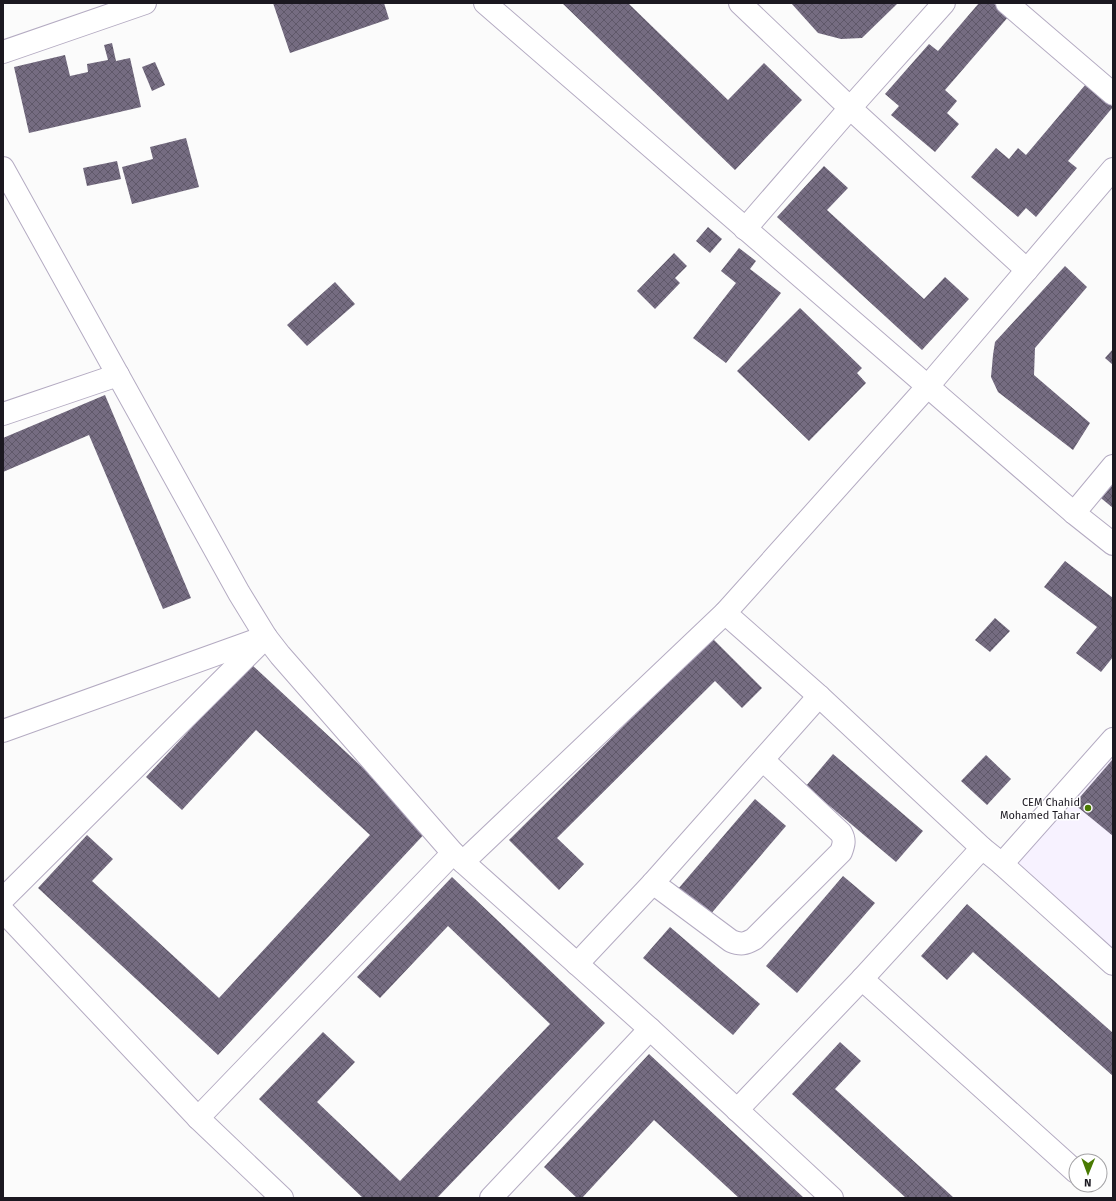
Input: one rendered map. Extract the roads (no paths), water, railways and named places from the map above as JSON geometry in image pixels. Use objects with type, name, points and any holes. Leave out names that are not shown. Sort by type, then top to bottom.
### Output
[{"type":"street","points":[[3,52],[145,3]]},
{"type":"street","points":[[485,3],[1074,513],[1113,544]]},
{"type":"street","points":[[740,3],[850,108],[1027,270]]},
{"type":"street","points":[[745,229],[944,3]]},
{"type":"street","points":[[1007,3],[1113,94]]},
{"type":"street","points":[[3,168],[240,593],[266,636],[293,670],[458,858],[650,1029],[832,1198]]},
{"type":"street","points":[[198,1118],[458,858],[725,613],[928,386],[1113,169]]},
{"type":"street","points":[[3,414],[118,375]]},
{"type":"street","points":[[1074,513],[1113,466]]},
{"type":"street","points":[[725,613],[819,696],[982,848],[1002,864],[1113,964]]},
{"type":"street","points":[[3,731],[266,636]]},
{"type":"street","points":[[3,899],[266,636]]},
{"type":"street","points":[[577,964],[653,883],[819,696]]},
{"type":"street","points":[[1002,864],[1113,739]]},
{"type":"street","points":[[653,883],[731,941],[739,944],[746,944],[754,939],[841,852],[844,844],[844,837],[841,833],[763,760]]},
{"type":"street","points":[[737,1110],[862,979],[982,848]]},
{"type":"street","points":[[3,911],[198,1118],[282,1198]]},
{"type":"street","points":[[862,979],[1068,1165]]},
{"type":"street","points":[[492,1198],[650,1029]]},
{"type":"place","name":"CEM Chahid Mohamed Tahar","points":[[1088,808]]}]
